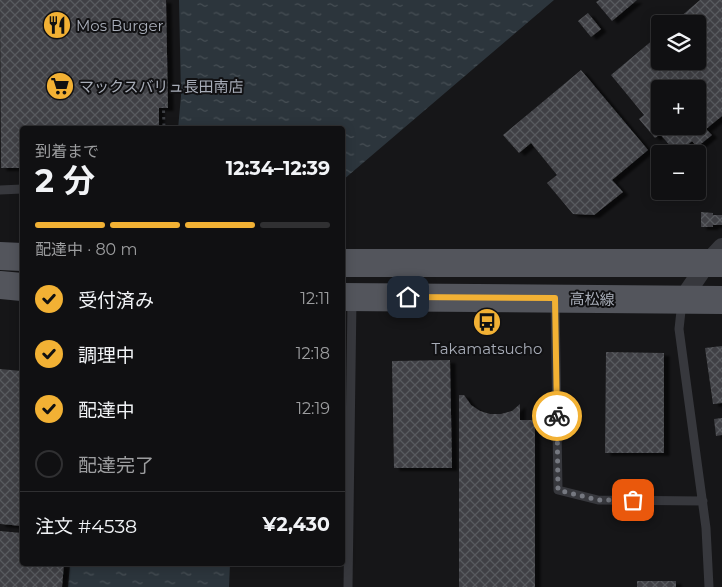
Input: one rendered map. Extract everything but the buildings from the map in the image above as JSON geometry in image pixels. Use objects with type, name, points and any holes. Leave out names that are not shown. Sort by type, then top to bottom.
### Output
[{"type":"main road","points":[[0,256],[20,257]]},
{"type":"main road","points":[[345,264],[717,257]]},
{"type":"main road","points":[[0,285],[20,287]]},
{"type":"main road","name":"高松線","points":[[347,297],[722,300]]},
{"type":"street","points":[[682,300],[717,257]]},
{"type":"lane","points":[[0,190],[20,189]]},
{"type":"lane","points":[[347,297],[348,587]]},
{"type":"lane","points":[[555,298],[558,490],[598,500],[703,500]]},
{"type":"lane","points":[[682,300],[679,330],[703,500],[709,587]]},
{"type":"path","points":[[161,0],[164,126]]},
{"type":"water","points":[[179,0],[554,0],[345,178],[345,126],[178,126],[181,96]]},
{"type":"water","points":[[70,566],[230,566],[229,587],[68,587]]},
{"type":"way so far","points":[[557,416],[558,490],[598,500],[633,500]]},
{"type":"place","name":"Mos Burger","points":[[57,25]]},
{"type":"place","name":"マックスバリュ長田南店","points":[[60,86]]},
{"type":"place","name":"Takamatsucho","points":[[487,322]]},
{"type":"route","points":[[408,297],[555,298],[557,416]]}]
